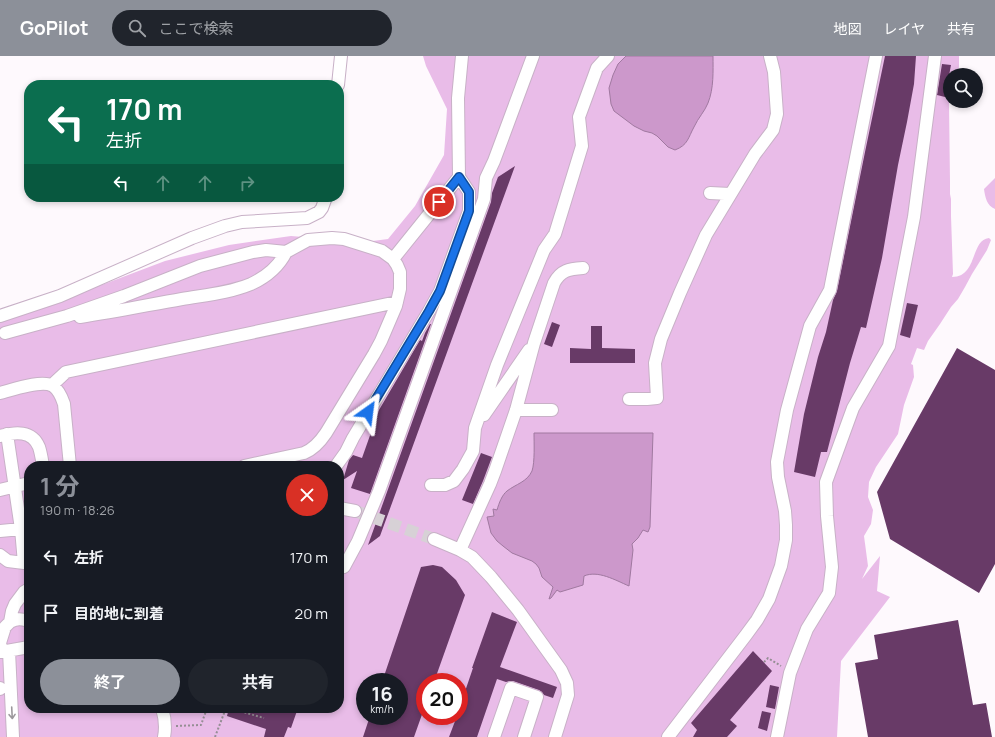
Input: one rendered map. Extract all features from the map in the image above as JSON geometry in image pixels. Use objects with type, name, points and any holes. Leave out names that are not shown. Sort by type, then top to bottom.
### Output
[{"type":"street","points":[[339,80],[341,56]]},
{"type":"street","points":[[340,461],[440,291],[469,211],[469,192],[459,177],[458,98],[462,56]]},
{"type":"street","points":[[344,567],[358,541],[379,491],[484,199],[486,178],[494,161],[533,56]]},
{"type":"street","points":[[431,485],[445,485],[454,481],[473,451],[475,428],[497,365],[544,250],[555,234],[582,146],[579,117],[597,68],[608,56]]},
{"type":"street","points":[[629,399],[657,398],[655,363],[661,339],[680,293],[706,235],[755,154],[773,130],[777,114],[774,72],[770,56]]},
{"type":"street","points":[[668,737],[757,620],[769,599],[781,566],[786,540],[786,524],[777,462],[787,410],[810,326],[830,290],[876,56]]},
{"type":"street","points":[[777,737],[790,673],[807,629],[829,593],[832,567],[827,516],[826,482],[853,408],[889,346],[914,217],[936,56]]},
{"type":"street","points":[[393,259],[459,177]]},
{"type":"street","points":[[710,192],[730,194]]},
{"type":"street","points":[[286,252],[266,250],[253,252],[200,266],[124,296],[67,316],[2,333],[1,316],[60,296],[192,238],[225,226],[242,222],[307,218],[319,212],[324,202]]},
{"type":"street","points":[[67,316],[77,317],[123,310],[222,292],[251,284],[269,273],[282,259],[286,252],[308,240],[332,238],[344,239],[374,247],[393,259],[400,272],[400,289],[397,302],[374,354],[321,441],[310,450],[265,461]]},
{"type":"street","points":[[460,550],[490,484],[516,410],[534,343],[557,277],[564,271],[583,268]]},
{"type":"street","points":[[52,385],[66,372],[397,302]]},
{"type":"street","points":[[475,428],[534,343]]},
{"type":"street","points":[[0,393],[38,384],[46,383],[52,385],[59,392],[64,404],[70,461]]},
{"type":"street","points":[[516,410],[552,410]]},
{"type":"street","points":[[24,545],[14,486],[3,435],[23,433],[30,436],[36,440],[40,448],[42,461]]},
{"type":"street","points":[[0,490],[24,484]]},
{"type":"street","points":[[344,509],[355,511]]},
{"type":"street","points":[[0,532],[21,528]]},
{"type":"street","points":[[434,539],[460,550],[472,558],[491,576],[518,610],[561,670],[568,688],[568,695],[555,737]]},
{"type":"street","points":[[0,555],[8,561],[24,562]]},
{"type":"street","points":[[10,622],[15,604],[24,592]]},
{"type":"street","points":[[13,737],[3,689],[4,651],[0,643],[5,627],[10,622],[21,619],[24,620]]},
{"type":"street","points":[[4,651],[24,648]]},
{"type":"street","points":[[494,737],[511,688],[537,697],[524,737]]},
{"type":"street","points":[[163,713],[165,723],[164,737]]},
{"type":"path","points":[[764,662],[768,658],[790,673]]},
{"type":"path","points":[[174,726],[201,725],[205,713]]},
{"type":"path","points":[[215,737],[224,713]]},
{"type":"path","points":[[246,713],[264,718]]},
{"type":"shaded area","points":[[423,56],[959,56],[959,68],[943,68],[943,108],[949,108],[952,277],[960,275],[966,271],[983,240],[989,238],[991,240],[987,250],[958,299],[928,341],[924,350],[917,348],[911,364],[913,365],[914,377],[904,405],[898,434],[876,467],[869,482],[868,497],[873,510],[871,524],[864,536],[868,566],[862,579],[880,556],[877,591],[890,597],[841,661],[837,737],[0,737],[0,321],[165,261],[229,245],[291,236],[365,242],[388,239],[415,206],[444,155],[447,109],[426,66]]},
{"type":"shaded area","points":[[626,56],[713,56],[712,85],[708,103],[683,146],[675,150],[668,147],[657,136],[634,126],[614,111],[611,104],[609,88],[618,64]]},
{"type":"shaded area","points":[[995,178],[995,209],[988,203],[984,189]]},
{"type":"shaded area","points":[[534,433],[653,433],[650,527],[648,532],[643,530],[632,544],[633,550],[629,586],[606,576],[589,574],[584,576],[583,585],[560,592],[557,590],[549,599],[553,587],[542,577],[536,564],[512,553],[497,541],[491,533],[487,517],[494,516],[493,509],[497,510],[505,493],[527,478],[532,471],[534,458]]},
{"type":"building","points":[[885,56],[916,56],[914,84],[882,258],[866,328],[861,327],[827,452],[821,452],[815,477],[794,472],[804,414],[833,300],[837,291]]},
{"type":"building","points":[[942,64],[951,65],[950,68],[943,68],[943,96],[937,95]]},
{"type":"building","points":[[515,166],[380,536],[368,545],[491,202],[492,193],[498,177]]},
{"type":"building","points":[[907,303],[918,305],[910,338],[900,335]]},
{"type":"building","points":[[552,322],[560,325],[552,347],[544,344]]},
{"type":"building","points":[[431,324],[370,494],[351,488],[357,471],[344,479],[349,460],[353,455],[362,458],[379,410],[420,340],[422,341]]},
{"type":"building","points":[[591,326],[602,326],[602,348],[635,349],[635,363],[570,363],[570,348],[591,349]]},
{"type":"building","points":[[957,348],[995,370],[995,564],[979,593],[890,539],[877,492]]},
{"type":"building","points":[[481,453],[492,457],[473,504],[462,500]]},
{"type":"building","points":[[433,565],[442,567],[456,580],[465,595],[437,673],[416,673],[416,725],[418,725],[414,737],[363,737],[367,725],[408,725],[408,673],[385,673],[421,567]]},
{"type":"building","points":[[492,612],[517,622],[500,667],[557,687],[553,698],[544,695],[539,690],[513,681],[506,682],[497,679],[477,737],[449,737],[454,725],[468,725],[468,683]]},
{"type":"building","points":[[958,620],[973,705],[986,703],[992,737],[868,737],[855,663],[878,659],[874,635]]},
{"type":"building","points":[[753,651],[772,671],[730,720],[737,726],[727,737],[693,737],[697,730],[691,723]]},
{"type":"building","points":[[770,685],[779,687],[775,709],[766,707]]},
{"type":"building","points":[[762,711],[771,713],[767,731],[758,728]]},
{"type":"building","points":[[228,713],[296,713],[291,728],[288,727],[284,737],[264,737],[266,729],[227,716]]},
{"type":"tunnel","points":[[355,511],[434,539]]},
{"type":"route","points":[[368,412],[440,291],[469,211],[469,192],[459,177],[439,202]]}]
